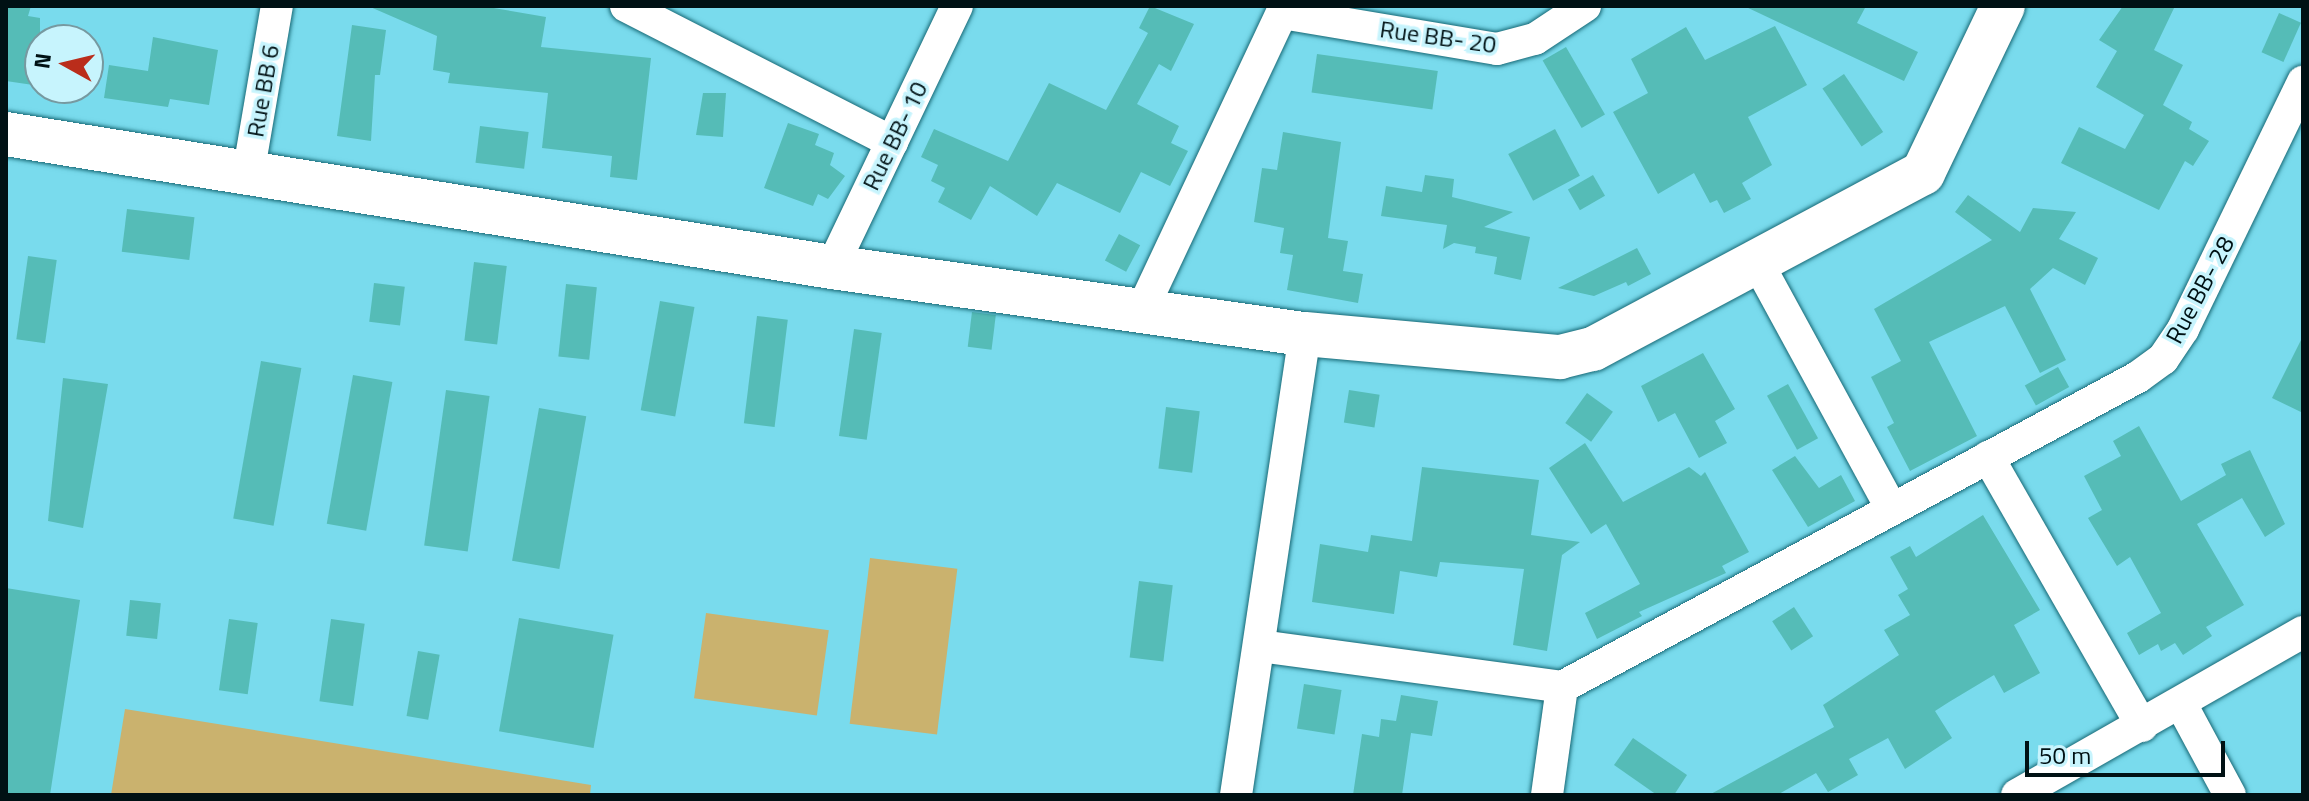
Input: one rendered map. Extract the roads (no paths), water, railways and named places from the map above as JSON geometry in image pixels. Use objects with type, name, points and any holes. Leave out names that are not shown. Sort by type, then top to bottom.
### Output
[{"type":"street","name":"Rue BB 6","points":[[248,175],[277,6]]},
{"type":"street","points":[[626,6],[892,142]]},
{"type":"street","name":"Rue BB- 10","points":[[832,267],[957,6]]},
{"type":"street","name":"Rue BB- 20","points":[[1284,9],[1497,49],[1535,39],[1585,6]]},
{"type":"street","points":[[6,134],[832,267],[1305,334],[1560,357],[1593,349],[1923,173],[2003,6]]},
{"type":"street","points":[[1142,310],[1284,9]]},
{"type":"street","name":"Rue BB- 28","points":[[1562,687],[2138,377],[2163,359],[2183,329],[2295,122],[2303,82]]},
{"type":"street","points":[[1756,260],[1892,509]]},
{"type":"street","points":[[1236,795],[1305,334]]},
{"type":"street","points":[[1988,457],[2142,726]]},
{"type":"street","points":[[2017,795],[2303,632]]},
{"type":"street","points":[[1260,646],[1562,687],[1547,795]]},
{"type":"street","points":[[2181,704],[2230,795]]}]
